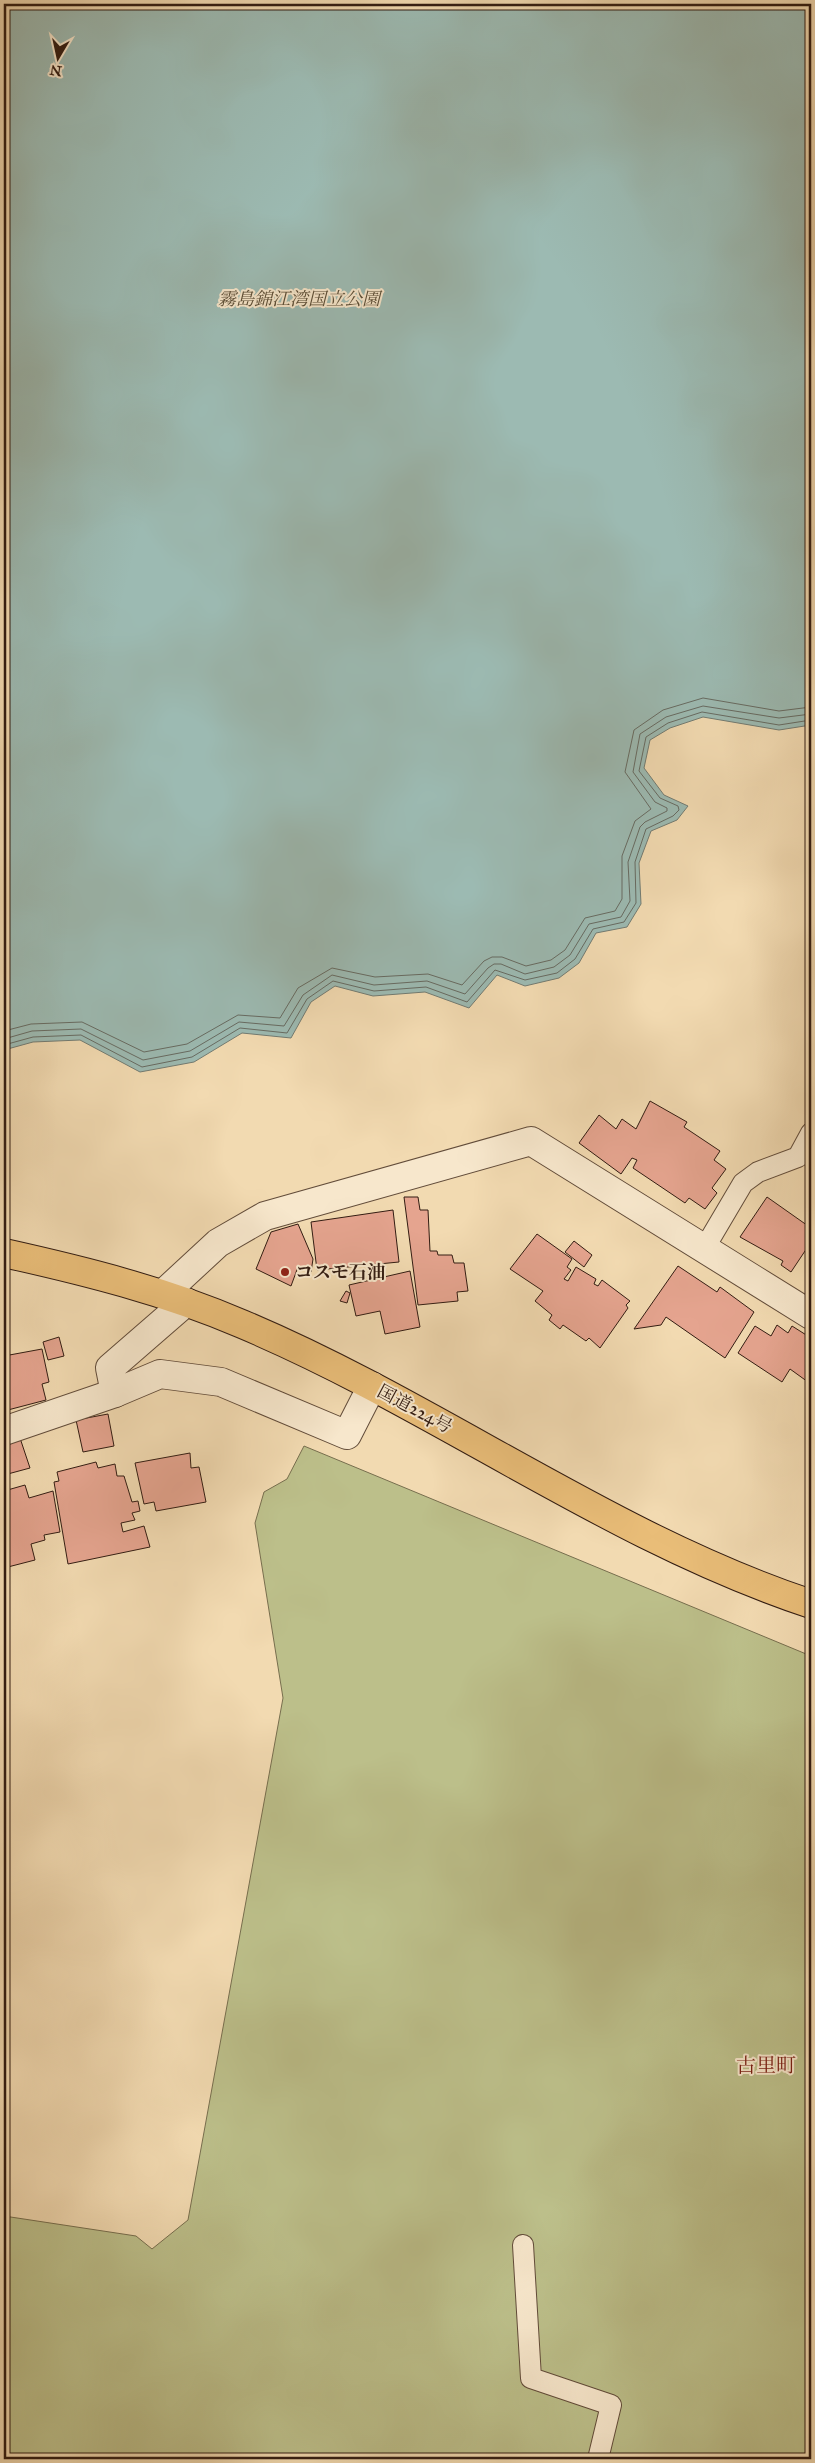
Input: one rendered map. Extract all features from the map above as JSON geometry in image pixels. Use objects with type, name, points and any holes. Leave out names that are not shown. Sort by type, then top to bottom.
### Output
[{"type":"highway","name":"国道224号","points":[[4,1254],[100,1275],[175,1298],[243,1324],[372,1386],[659,1541],[758,1586],[811,1604]]},
{"type":"street","points":[[115,1394],[110,1368],[175,1298],[218,1243],[266,1216],[531,1141],[811,1315]]},
{"type":"street","points":[[4,1432],[115,1394],[160,1374],[221,1382],[346,1435],[372,1386]]},
{"type":"lane","points":[[704,1249],[743,1183],[758,1172],[798,1157],[811,1133]]},
{"type":"lane","points":[[523,2245],[531,2378],[611,2405],[598,2459]]},
{"type":"green space","points":[[304,1446],[811,1656],[811,2459],[4,2459],[4,2216],[136,2236],[152,2249],[188,2220],[283,1698],[255,1523],[264,1492],[287,1479]]},
{"type":"water","points":[[4,4],[811,4],[811,725],[779,730],[703,717],[670,728],[650,740],[644,768],[664,795],[688,806],[677,820],[651,831],[639,863],[641,904],[627,927],[596,933],[579,963],[559,978],[525,986],[497,975],[469,1008],[425,992],[373,996],[335,986],[311,1002],[291,1038],[242,1033],[194,1062],[140,1072],[80,1040],[33,1042],[4,1050]]},
{"type":"building","points":[[650,1101],[687,1122],[684,1127],[720,1151],[714,1160],[726,1169],[712,1188],[717,1193],[705,1209],[689,1198],[685,1203],[633,1168],[637,1160],[632,1158],[621,1174],[579,1143],[599,1115],[616,1129],[622,1119],[636,1129]]},
{"type":"building","points":[[404,1197],[418,1197],[420,1210],[428,1210],[430,1251],[437,1251],[438,1255],[452,1255],[454,1263],[464,1263],[468,1291],[457,1292],[458,1301],[418,1305]]},
{"type":"building","points":[[767,1197],[811,1228],[811,1242],[791,1272],[781,1265],[783,1261],[740,1237]]},
{"type":"building","points":[[393,1210],[399,1262],[317,1270],[311,1222]]},
{"type":"building","points":[[298,1224],[313,1259],[311,1272],[298,1267],[291,1286],[256,1269],[271,1232]]},
{"type":"building","points":[[537,1234],[572,1259],[567,1267],[571,1270],[564,1279],[568,1281],[576,1267],[596,1279],[594,1284],[598,1286],[602,1280],[630,1301],[626,1305],[628,1308],[600,1348],[589,1338],[586,1341],[563,1325],[560,1329],[549,1320],[552,1315],[535,1301],[543,1291],[510,1269]]},
{"type":"building","points":[[574,1241],[592,1255],[584,1267],[565,1252]]},
{"type":"building","points":[[678,1266],[717,1292],[720,1287],[754,1312],[725,1358],[666,1317],[661,1325],[634,1329]]},
{"type":"building","points":[[410,1271],[420,1327],[385,1334],[380,1311],[356,1316],[349,1285]]},
{"type":"building","points":[[346,1291],[350,1293],[347,1303],[340,1301]]},
{"type":"building","points":[[777,1325],[788,1333],[792,1326],[811,1338],[811,1378],[808,1382],[790,1369],[782,1382],[738,1353],[755,1326],[771,1336]]},
{"type":"building","points":[[59,1337],[64,1356],[48,1360],[43,1342]]},
{"type":"building","points":[[42,1349],[49,1382],[42,1384],[46,1400],[4,1411],[4,1356]]},
{"type":"building","points":[[108,1414],[114,1446],[83,1452],[76,1420]]},
{"type":"building","points":[[20,1438],[30,1468],[4,1475],[4,1442]]},
{"type":"building","points":[[190,1453],[191,1468],[199,1467],[206,1502],[156,1511],[154,1502],[144,1504],[135,1463]]},
{"type":"building","points":[[96,1462],[98,1468],[115,1464],[117,1476],[124,1476],[132,1502],[138,1501],[140,1511],[132,1513],[135,1520],[121,1523],[123,1532],[144,1526],[150,1547],[68,1564],[54,1482],[59,1481],[57,1472]]},
{"type":"building","points":[[25,1485],[29,1498],[53,1491],[60,1532],[44,1535],[45,1540],[31,1544],[35,1560],[4,1568],[4,1491]]},
{"type":"place","name":"コスモ石油","points":[[285,1272]]},
{"type":"district","name":"古里町","points":[[766,2065]]},
{"type":"park label","name":"霧島錦江湾国立公園","points":[[299,299]]}]
